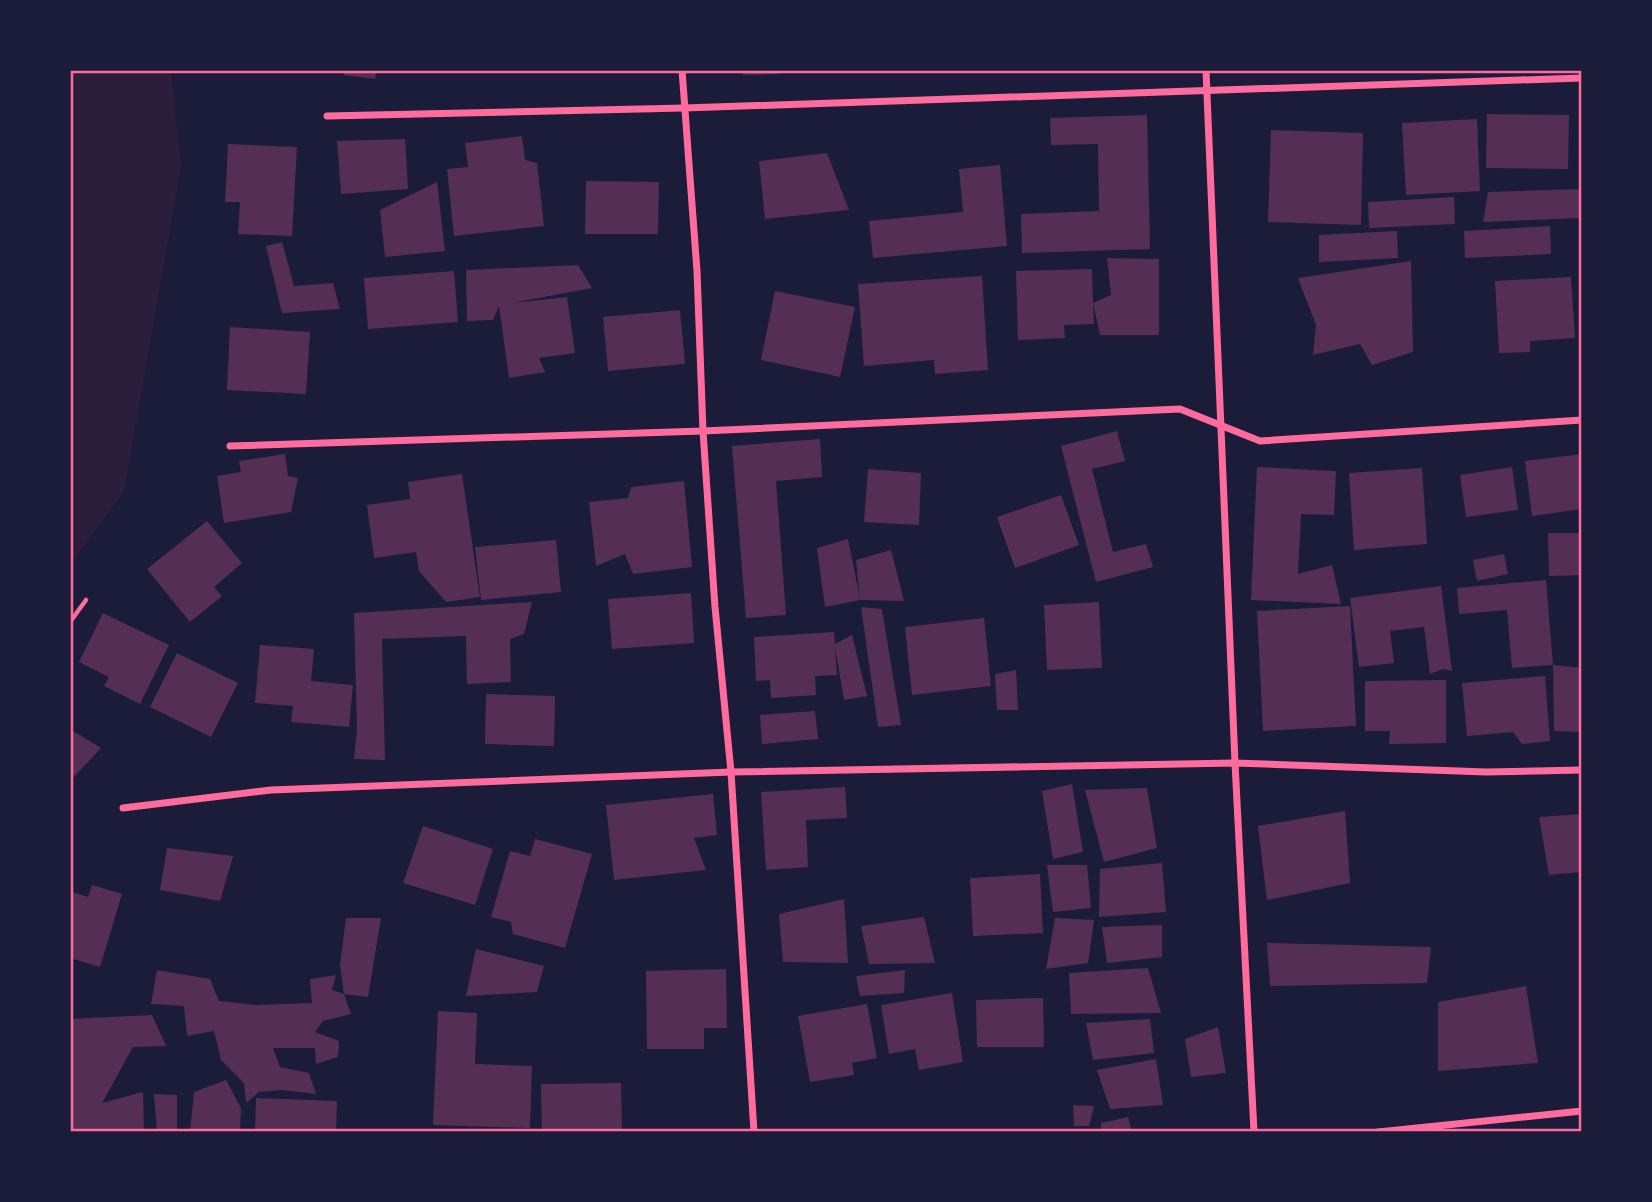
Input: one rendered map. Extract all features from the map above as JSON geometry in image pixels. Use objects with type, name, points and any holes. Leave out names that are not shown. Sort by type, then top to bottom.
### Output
[{"type":"street","points":[[682,70],[697,271],[703,431],[715,607],[731,772],[754,1132]]},
{"type":"street","points":[[1206,70],[1235,764],[1254,1132]]},
{"type":"street","points":[[327,116],[684,108],[1582,78]]},
{"type":"street","points":[[230,446],[703,431],[1180,409],[1260,441],[1582,420]]},
{"type":"street","points":[[123,808],[271,790],[731,772],[1235,764],[1486,772],[1582,770]]},
{"type":"street","points":[[1378,1132],[1582,1111]]},
{"type":"path","points":[[70,622],[86,600]]},
{"type":"shaded area","points":[[70,70],[171,70],[181,166],[124,492],[70,565]]},
{"type":"building","points":[[344,70],[377,70],[375,79],[344,75]]},
{"type":"building","points":[[743,70],[779,70],[780,74],[743,75]]},
{"type":"building","points":[[1487,114],[1569,115],[1568,169],[1486,168]]},
{"type":"building","points":[[1147,115],[1150,249],[1022,253],[1021,214],[1099,211],[1098,144],[1051,145],[1050,118]]},
{"type":"building","points":[[1477,119],[1480,191],[1406,195],[1402,123]]},
{"type":"building","points":[[1271,130],[1363,133],[1361,225],[1268,222]]},
{"type":"building","points":[[522,136],[525,160],[537,163],[544,226],[454,236],[447,169],[468,167],[465,143]]},
{"type":"building","points":[[405,139],[408,189],[341,194],[337,141]]},
{"type":"building","points":[[228,144],[297,147],[292,236],[238,234],[240,202],[225,202]]},
{"type":"building","points":[[827,153],[849,210],[765,219],[759,161]]},
{"type":"building","points":[[1000,165],[1007,246],[873,258],[869,221],[963,212],[959,169]]},
{"type":"building","points":[[586,181],[659,182],[658,234],[585,234]]},
{"type":"building","points":[[437,182],[445,251],[385,257],[380,210]]},
{"type":"building","points":[[1582,189],[1582,218],[1483,222],[1488,192]]},
{"type":"building","points":[[1454,197],[1455,224],[1369,228],[1368,202]]},
{"type":"building","points":[[1550,226],[1551,254],[1465,258],[1464,231]]},
{"type":"building","points":[[1397,231],[1398,258],[1319,262],[1319,235]]},
{"type":"building","points":[[282,242],[294,286],[333,283],[340,309],[282,313],[266,246]]},
{"type":"building","points":[[1107,258],[1159,259],[1159,335],[1100,335],[1093,303],[1111,295]]},
{"type":"building","points":[[1411,261],[1413,352],[1372,365],[1360,344],[1313,355],[1316,325],[1298,278]]},
{"type":"building","points":[[578,265],[592,288],[512,303],[567,297],[575,353],[539,358],[545,372],[509,378],[499,306],[493,320],[467,321],[466,270]]},
{"type":"building","points":[[1092,269],[1094,324],[1064,325],[1065,338],[1018,340],[1016,271]]},
{"type":"building","points":[[454,271],[458,322],[368,329],[364,278]]},
{"type":"building","points":[[982,276],[988,370],[935,374],[934,360],[864,366],[858,284]]},
{"type":"building","points":[[1571,277],[1575,338],[1530,341],[1530,352],[1499,353],[1495,281]]},
{"type":"building","points":[[775,291],[855,307],[840,377],[761,360]]},
{"type":"building","points":[[680,310],[685,364],[608,371],[603,317]]},
{"type":"building","points":[[230,327],[310,332],[306,394],[227,390]]},
{"type":"building","points":[[1117,431],[1125,461],[1092,469],[1113,552],[1146,544],[1153,567],[1096,582],[1061,446]]},
{"type":"building","points":[[820,439],[822,477],[776,481],[786,615],[746,618],[732,446]]},
{"type":"building","points":[[285,454],[288,476],[298,478],[291,512],[224,523],[217,476],[241,472],[239,461]]},
{"type":"building","points":[[1582,454],[1582,509],[1532,516],[1525,461]]},
{"type":"building","points":[[1257,467],[1336,471],[1334,515],[1301,514],[1298,574],[1332,565],[1341,604],[1251,600]]},
{"type":"building","points":[[1512,467],[1518,510],[1466,517],[1460,475]]},
{"type":"building","points":[[1422,468],[1427,544],[1354,550],[1349,473]]},
{"type":"building","points":[[868,469],[921,473],[919,525],[864,522]]},
{"type":"building","points":[[462,474],[480,597],[446,602],[419,571],[416,552],[374,558],[367,505],[410,499],[408,482]]},
{"type":"building","points":[[684,481],[692,567],[633,574],[625,554],[596,566],[589,502],[628,498],[631,487]]},
{"type":"building","points":[[1061,495],[1079,545],[1015,568],[997,517]]},
{"type":"building","points":[[207,521],[242,563],[214,587],[222,596],[190,622],[147,569]]},
{"type":"building","points":[[1548,533],[1582,533],[1582,575],[1549,576]]},
{"type":"building","points":[[848,539],[860,598],[856,560],[891,550],[904,601],[860,600],[825,607],[817,548]]},
{"type":"building","points":[[556,540],[561,592],[481,600],[475,547]]},
{"type":"building","points":[[1504,554],[1508,574],[1477,581],[1473,560]]},
{"type":"building","points":[[1546,580],[1553,665],[1512,668],[1507,610],[1459,614],[1457,588]]},
{"type":"building","points":[[1441,586],[1452,671],[1443,669],[1430,674],[1424,627],[1390,631],[1394,663],[1359,667],[1350,598]]},
{"type":"building","points":[[691,593],[694,643],[612,649],[608,599]]},
{"type":"building","points":[[532,602],[524,634],[510,639],[511,682],[467,684],[466,636],[382,639],[385,760],[354,759],[357,730],[354,613]]},
{"type":"building","points":[[1099,602],[1102,668],[1047,670],[1044,605]]},
{"type":"building","points":[[1350,606],[1356,726],[1263,731],[1257,611]]},
{"type":"building","points":[[861,607],[882,609],[901,725],[878,727]]},
{"type":"building","points":[[103,613],[169,645],[140,704],[104,686],[109,677],[79,662]]},
{"type":"building","points":[[984,618],[991,686],[912,695],[905,627]]},
{"type":"building","points":[[834,632],[835,644],[852,635],[867,696],[844,700],[835,647],[837,675],[815,676],[816,695],[771,698],[770,680],[756,681],[754,637]]},
{"type":"building","points":[[260,645],[314,649],[311,681],[353,685],[349,727],[291,722],[293,706],[255,703]]},
{"type":"building","points":[[177,653],[238,683],[211,737],[150,707]]},
{"type":"building","points":[[1553,665],[1582,668],[1582,732],[1554,731]]},
{"type":"building","points":[[1016,670],[1018,710],[997,710],[995,674]]},
{"type":"building","points":[[1545,676],[1550,741],[1522,744],[1513,732],[1467,736],[1462,683]]},
{"type":"building","points":[[1446,680],[1446,743],[1389,744],[1390,731],[1365,731],[1365,681]]},
{"type":"building","points":[[486,694],[555,696],[554,746],[485,744]]},
{"type":"building","points":[[815,711],[818,739],[762,744],[760,715]]},
{"type":"building","points":[[70,729],[101,748],[70,781]]},
{"type":"building","points":[[1072,784],[1083,852],[1053,859],[1042,791]]},
{"type":"building","points":[[845,787],[847,818],[806,820],[808,867],[766,870],[761,792]]},
{"type":"building","points":[[1147,788],[1157,848],[1104,862],[1085,790]]},
{"type":"building","points":[[713,794],[717,835],[694,838],[706,870],[614,880],[606,805]]},
{"type":"building","points":[[1345,811],[1350,883],[1267,900],[1258,826]]},
{"type":"building","points":[[1582,814],[1582,872],[1549,875],[1539,817]]},
{"type":"building","points":[[423,826],[493,849],[475,905],[403,883]]},
{"type":"building","points":[[535,839],[592,854],[565,948],[513,934],[511,922],[491,917],[510,851],[530,856]]},
{"type":"building","points":[[167,848],[233,856],[220,901],[160,890]]},
{"type":"building","points":[[1162,863],[1166,912],[1099,917],[1100,869]]},
{"type":"building","points":[[1047,865],[1087,865],[1091,908],[1053,912]]},
{"type":"building","points":[[1040,874],[1043,933],[973,936],[970,878]]},
{"type":"building","points":[[92,885],[122,894],[100,967],[70,958],[70,891],[88,897]]},
{"type":"building","points":[[844,899],[848,963],[783,962],[779,914]]},
{"type":"building","points":[[924,917],[935,963],[869,964],[861,926]]},
{"type":"building","points":[[346,918],[381,918],[368,997],[344,994],[340,965]]},
{"type":"building","points":[[1055,918],[1094,920],[1088,963],[1046,969]]},
{"type":"building","points":[[1162,925],[1162,957],[1107,963],[1102,927]]},
{"type":"building","points":[[1267,943],[1431,947],[1427,983],[1270,986]]},
{"type":"building","points":[[476,949],[544,966],[537,992],[466,996]]},
{"type":"building","points":[[1148,968],[1161,1013],[1071,1014],[1069,973]]},
{"type":"building","points":[[726,969],[727,1028],[704,1028],[704,1049],[647,1049],[646,971]]},
{"type":"building","points":[[157,970],[210,979],[219,1001],[256,1005],[312,1003],[310,979],[336,975],[332,990],[344,994],[351,1014],[323,1021],[315,1032],[339,1041],[338,1057],[316,1064],[315,1048],[273,1048],[280,1067],[309,1073],[316,1094],[282,1090],[259,1092],[246,1103],[244,1083],[221,1060],[214,1031],[187,1036],[184,1006],[151,1004]]},
{"type":"building","points":[[905,970],[904,993],[860,996],[856,976]]},
{"type":"building","points":[[1526,986],[1538,1063],[1438,1071],[1438,1002]]},
{"type":"building","points":[[952,993],[963,1062],[919,1070],[915,1049],[889,1054],[881,1005]]},
{"type":"building","points":[[1043,998],[1044,1047],[977,1047],[976,1000]]},
{"type":"building","points":[[867,1004],[877,1058],[852,1063],[854,1075],[810,1082],[798,1016]]},
{"type":"building","points":[[438,1011],[477,1013],[475,1064],[532,1066],[530,1128],[433,1125]]},
{"type":"building","points":[[152,1015],[166,1046],[133,1047],[102,1103],[143,1092],[144,1132],[70,1132],[70,1019]]},
{"type":"building","points":[[1150,1019],[1154,1053],[1093,1060],[1086,1023]]},
{"type":"building","points":[[1218,1027],[1226,1073],[1191,1077],[1185,1039]]},
{"type":"building","points":[[1156,1059],[1163,1105],[1110,1109],[1097,1070]]},
{"type":"building","points":[[226,1080],[241,1108],[240,1132],[190,1132],[194,1092]]},
{"type":"building","points":[[621,1083],[622,1132],[542,1132],[541,1084]]},
{"type":"building","points":[[154,1094],[177,1095],[177,1132],[157,1132]]},
{"type":"building","points":[[256,1098],[337,1101],[336,1132],[255,1132]]},
{"type":"building","points":[[1073,1105],[1094,1106],[1089,1126],[1074,1126]]},
{"type":"building","points":[[1128,1117],[1132,1132],[1101,1132],[1101,1123]]}]
